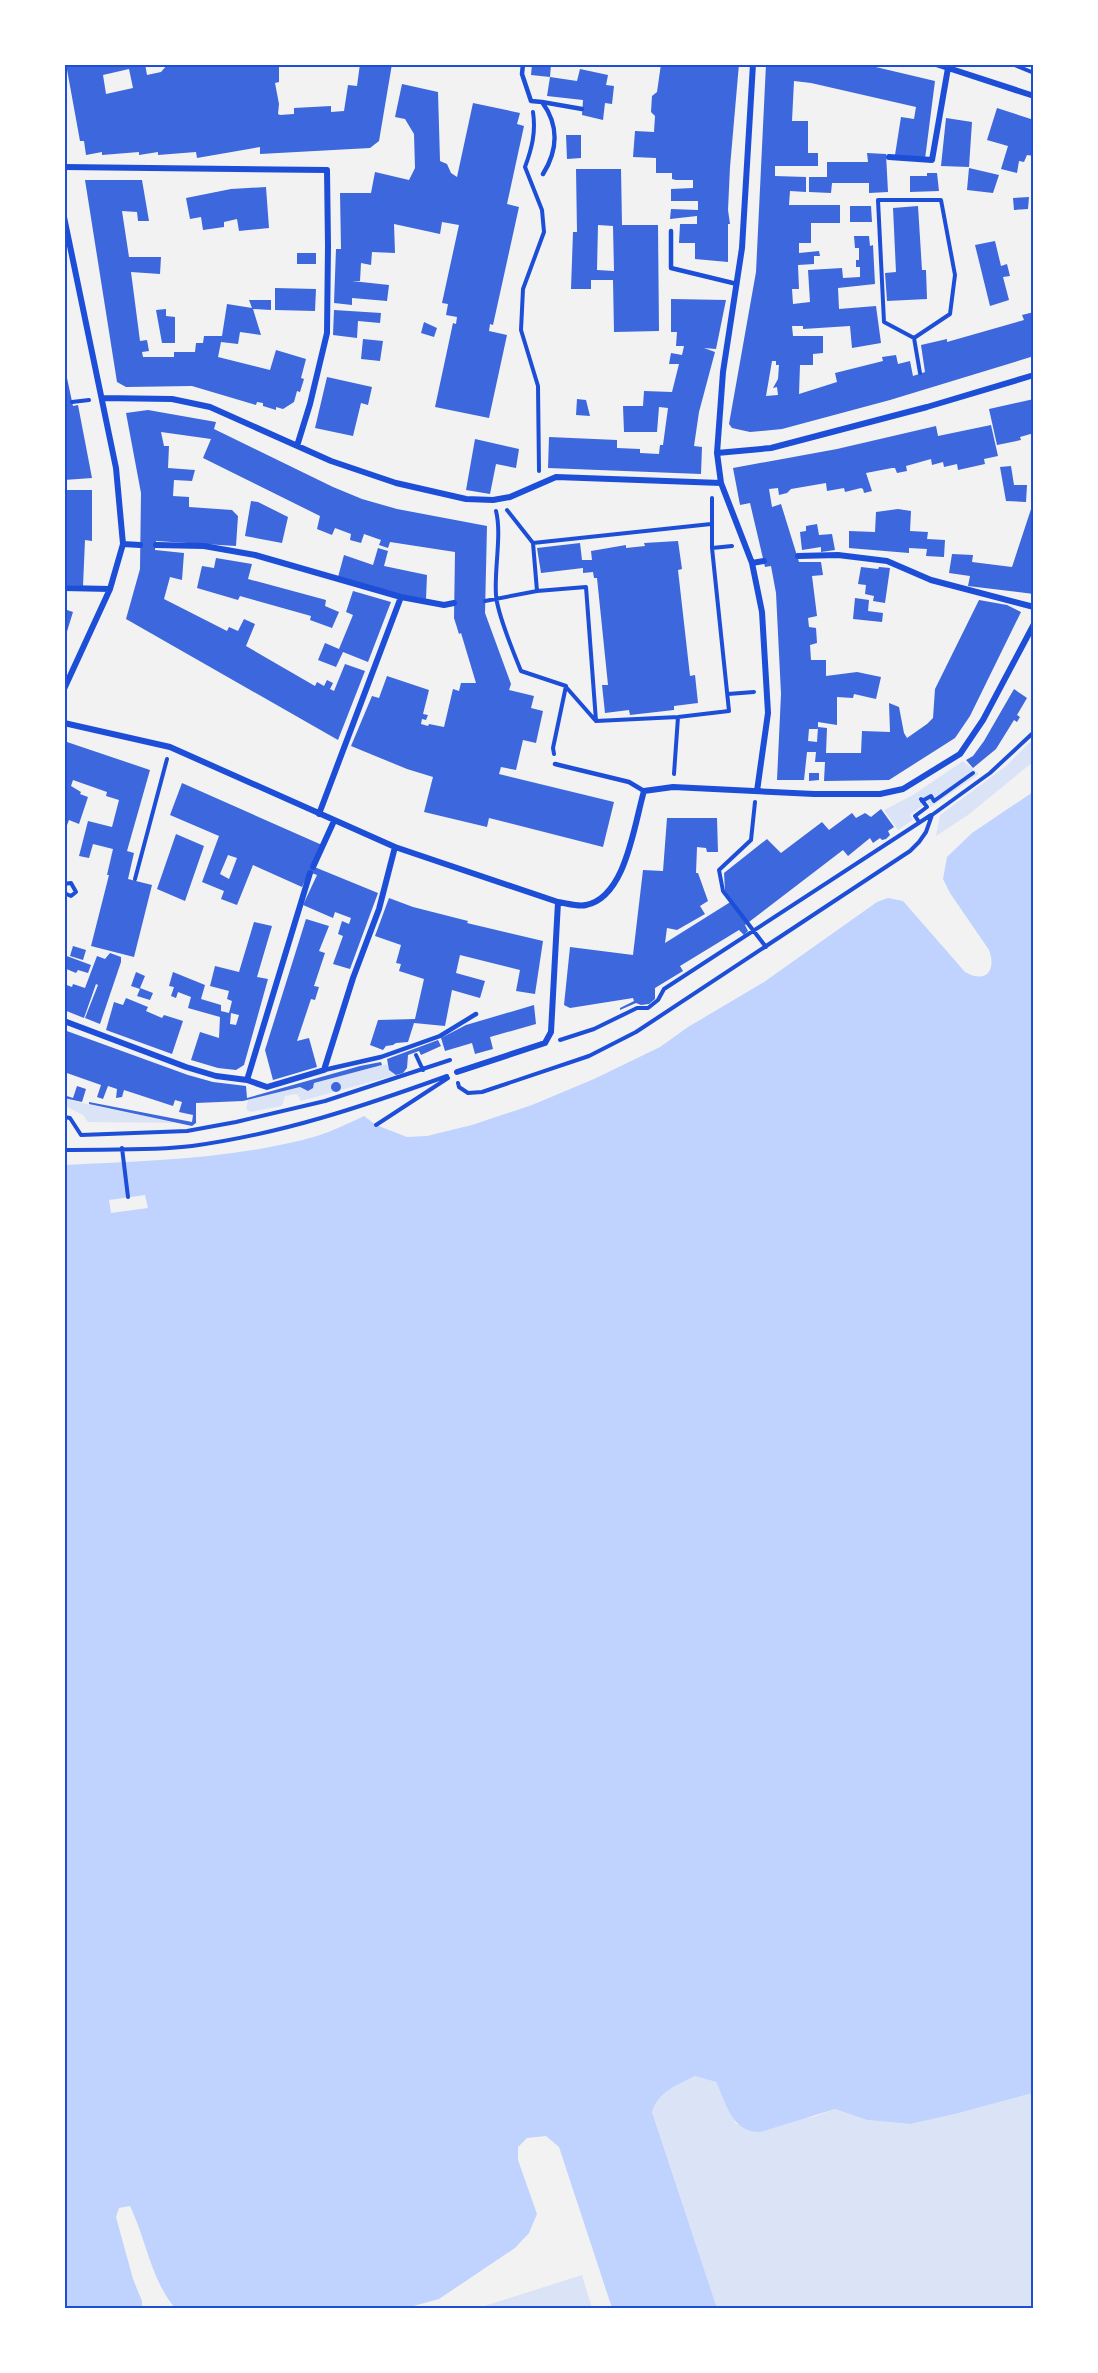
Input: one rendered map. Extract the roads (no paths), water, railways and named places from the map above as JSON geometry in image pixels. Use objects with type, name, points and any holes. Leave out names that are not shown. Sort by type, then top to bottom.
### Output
[{"type":"street","points":[[753,64],[738,285],[723,372],[717,453],[718,483],[752,563],[762,612],[768,713],[757,791]]},
{"type":"street","points":[[936,64],[1034,96]]},
{"type":"street","points":[[889,157],[932,160],[948,68]]},
{"type":"street","points":[[64,167],[327,170],[327,333],[297,446]]},
{"type":"street","points":[[64,217],[116,468],[123,544],[110,589],[64,689]]},
{"type":"street","points":[[717,453],[771,448],[1034,375]]},
{"type":"street","points":[[102,398],[172,399],[210,407],[297,446],[396,483],[465,499],[496,500],[510,497],[556,477],[718,483]]},
{"type":"street","points":[[123,544],[140,545]]},
{"type":"street","points":[[156,545],[204,546],[255,555],[401,597],[444,605],[454,603]]},
{"type":"street","points":[[798,556],[838,555],[887,561],[931,580],[1034,607]]},
{"type":"street","points":[[752,563],[764,561]]},
{"type":"street","points":[[64,588],[110,589]]},
{"type":"street","points":[[319,814],[401,597]]},
{"type":"street","points":[[64,723],[170,747],[395,847],[558,902],[584,906],[601,900],[620,877],[644,791],[673,787],[814,794],[880,794],[903,789],[960,754],[983,720],[1034,624]]},
{"type":"street","points":[[247,1080],[312,870],[334,821]]},
{"type":"street","points":[[64,1021],[216,1076],[247,1080],[267,1087],[324,1070],[353,978],[380,909],[395,847]]},
{"type":"street","points":[[456,1072],[545,1042],[551,1032],[558,902]]},
{"type":"lane","points":[[523,64],[522,74],[531,101],[582,109]]},
{"type":"lane","points":[[542,102],[553,122],[555,147],[551,161],[543,174]]},
{"type":"lane","points":[[671,231],[671,268],[738,285]]},
{"type":"lane","points":[[555,764],[629,782],[644,791]]},
{"type":"lane","points":[[324,1070],[381,1057],[440,1036],[476,1014]]},
{"type":"water","points":[[1033,792],[1033,2093],[910,2124],[867,2120],[835,2109],[760,2132],[750,2131],[736,2122],[716,2082],[695,2076],[669,2090],[659,2099],[652,2112],[717,2308],[612,2308],[559,2147],[546,2136],[527,2138],[518,2147],[518,2160],[537,2214],[529,2233],[515,2248],[439,2299],[406,2308],[175,2308],[154,2272],[130,2206],[119,2208],[116,2217],[133,2279],[142,2301],[142,2308],[65,2308],[65,1165],[192,1158],[255,1150],[317,1136],[364,1116],[376,1125],[407,1137],[427,1136],[472,1125],[532,1105],[594,1079],[660,1047],[688,1027],[764,982],[877,902],[888,898],[903,901],[965,972],[978,977],[983,976],[990,969],[989,950],[943,879],[947,857],[972,833]]}]
